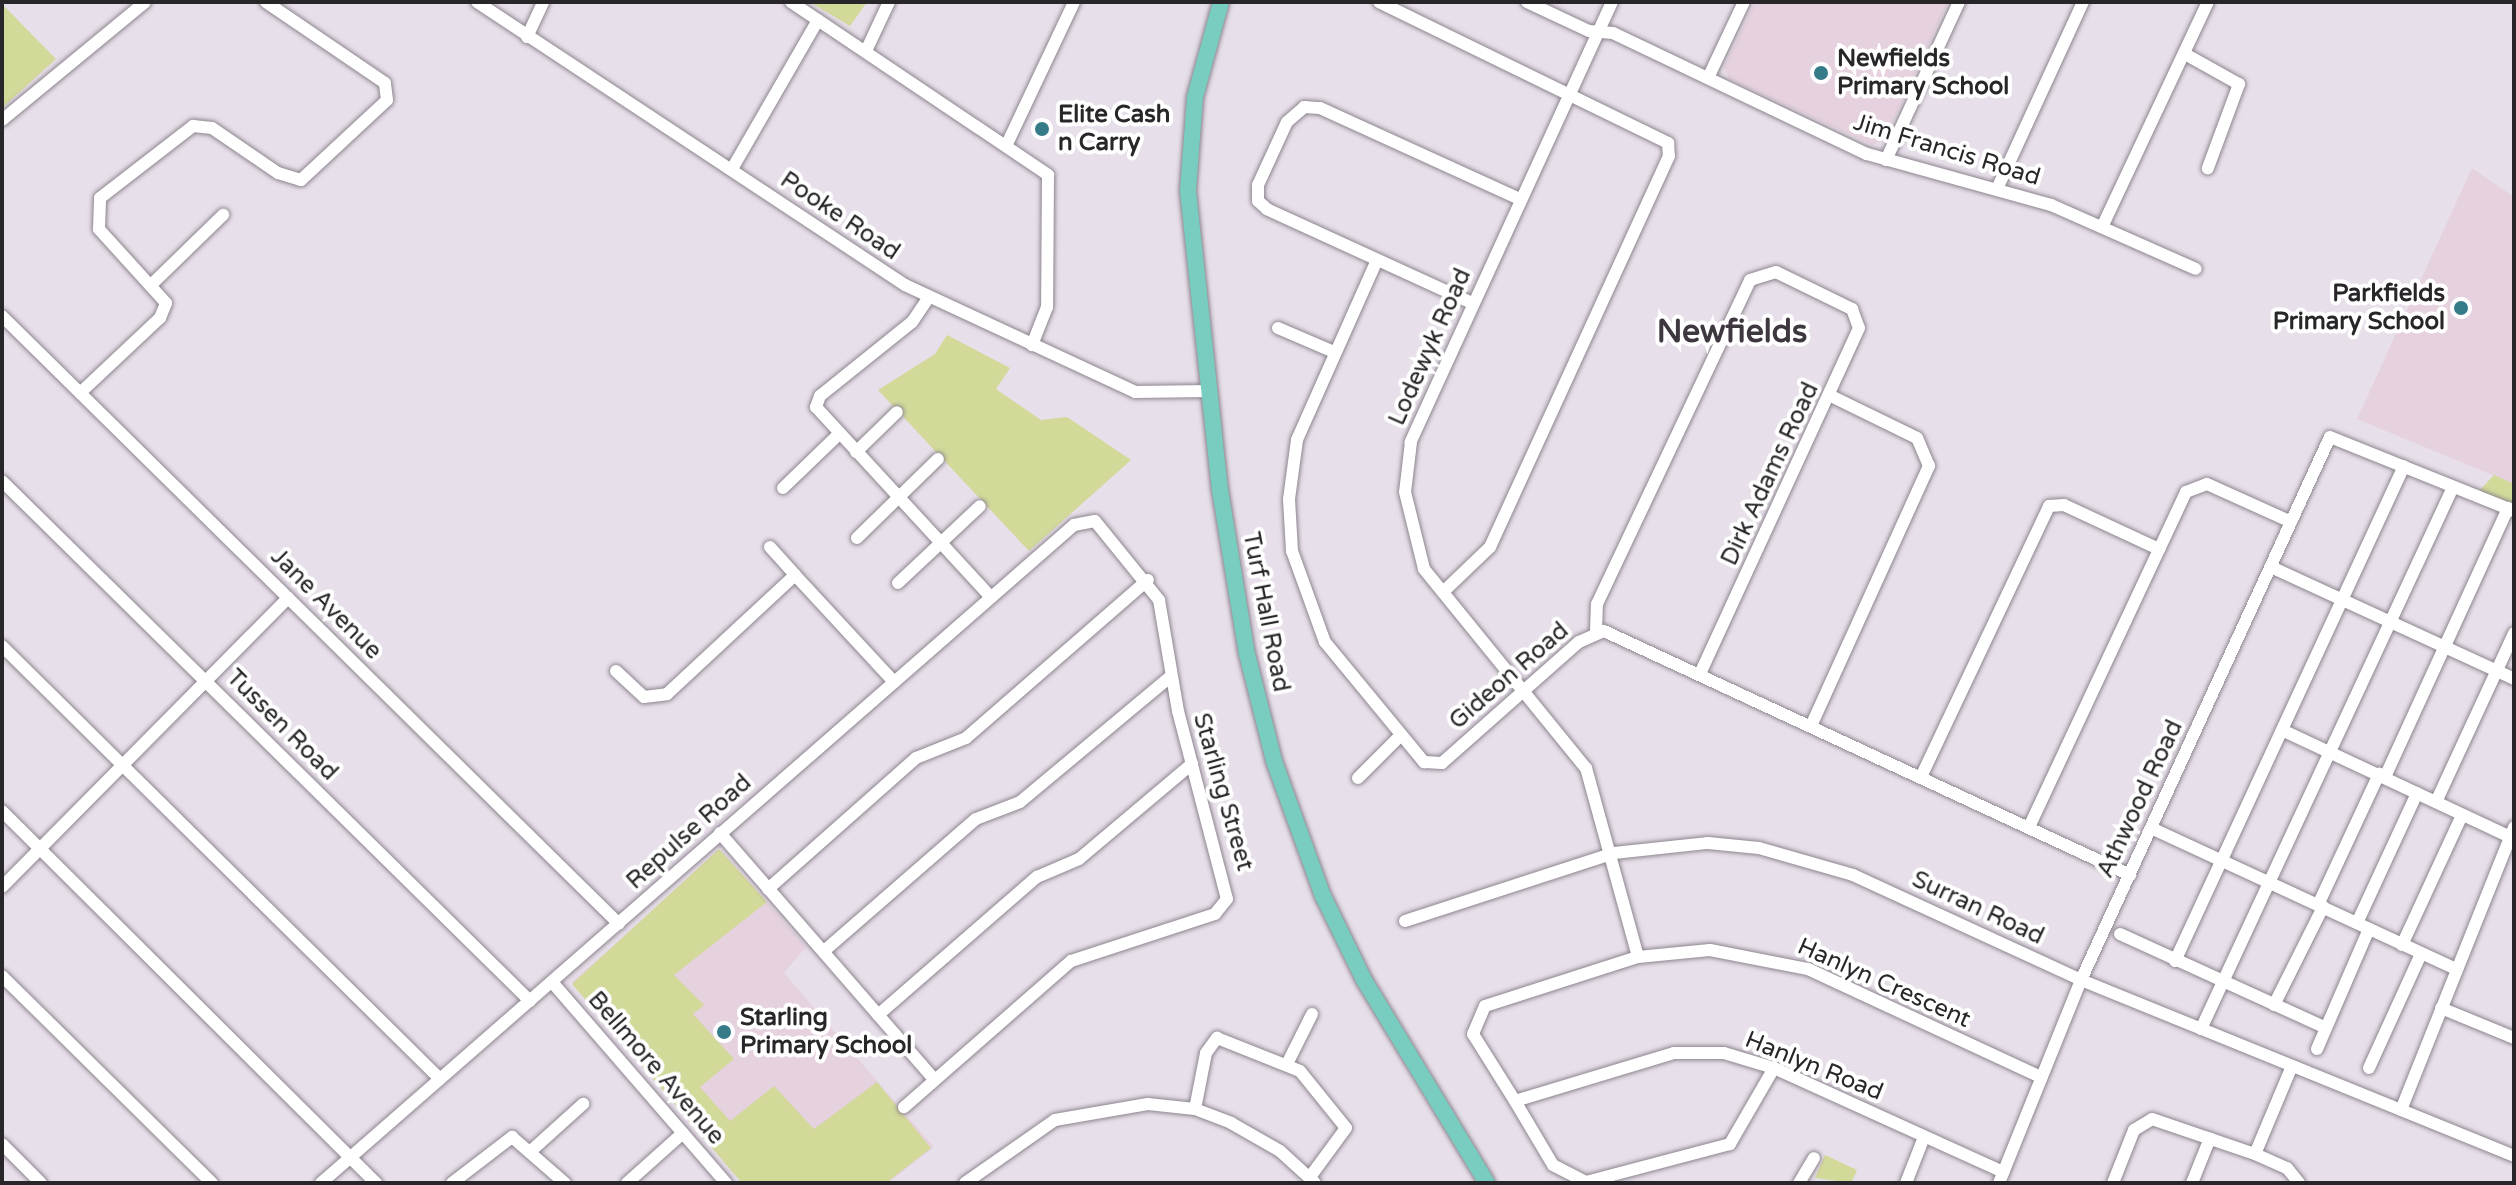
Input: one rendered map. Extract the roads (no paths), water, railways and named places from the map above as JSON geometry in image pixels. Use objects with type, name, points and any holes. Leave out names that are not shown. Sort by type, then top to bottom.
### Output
[{"type":"main road","name":"Turf Hall Road","points":[[1221,2],[1200,68],[1189,158],[1209,391],[1235,593],[1289,808],[1364,980],[1487,1183]]},
{"type":"street","points":[[2,120],[145,2]]},
{"type":"street","points":[[80,393],[160,318],[166,303],[153,283],[99,229],[94,210],[183,131],[212,128],[278,173],[301,180],[382,109],[389,91],[266,2]]},
{"type":"street","name":"Pooke Road","points":[[477,2],[929,297],[1146,396],[1209,391]]},
{"type":"street","points":[[527,37],[543,2]]},
{"type":"street","points":[[791,2],[1041,167],[1051,187],[1047,307],[1032,345]]},
{"type":"street","points":[[866,51],[889,2]]},
{"type":"street","points":[[1007,144],[1074,2]]},
{"type":"street","points":[[1379,2],[1658,133],[1669,156],[1490,547],[1443,592]]},
{"type":"street","name":"Jim Francis Road","points":[[1527,2],[1708,78],[1886,160],[1997,189],[2103,225],[2196,269]]},
{"type":"street","name":"Lodewyk Road","points":[[1612,2],[1411,442],[1405,492],[1424,569],[1528,692],[1586,768],[1614,853],[1638,957]]},
{"type":"street","points":[[1708,78],[1744,2]]},
{"type":"street","points":[[1886,160],[1959,2]]},
{"type":"street","points":[[1997,189],[2083,2]]},
{"type":"street","points":[[2103,225],[2208,2]]},
{"type":"street","points":[[732,169],[818,20]]},
{"type":"street","points":[[2185,54],[2239,84],[2208,168]]},
{"type":"street","points":[[1472,303],[1258,201],[1287,122],[1304,107],[1320,108],[1520,199]]},
{"type":"street","points":[[153,283],[223,215]]},
{"type":"street","name":"Gideon Road","points":[[1377,260],[1332,351],[1297,440],[1292,551],[1325,642],[1424,762],[1442,763],[1596,631],[1700,674],[2030,825],[2130,875]]},
{"type":"street","name":"Dirk Adams Road","points":[[1596,631],[1597,604],[1760,272],[1776,272],[1858,319],[1831,396],[1700,674]]},
{"type":"street","points":[[929,297],[912,322],[817,399],[817,412],[991,597]]},
{"type":"street","name":"Jane Avenue","points":[[2,316],[619,924]]},
{"type":"street","points":[[1278,328],[1332,351]]},
{"type":"street","points":[[1811,726],[1929,466],[1914,435],[1831,396]]},
{"type":"street","points":[[856,452],[897,412]]},
{"type":"street","points":[[783,488],[839,434]]},
{"type":"street","name":"Athwood Road","points":[[2001,1178],[2081,980],[2330,437],[2404,466]]},
{"type":"street","points":[[857,538],[938,459]]},
{"type":"street","points":[[2175,961],[2404,466],[2511,509],[2274,1005]]},
{"type":"street","name":"Tussen Road","points":[[2,481],[530,1001]]},
{"type":"street","points":[[2030,825],[2186,492],[2201,484],[2291,522]]},
{"type":"street","points":[[2201,1029],[2453,487]]},
{"type":"street","points":[[1921,777],[2049,506],[2064,505],[2159,549]]},
{"type":"street","points":[[898,583],[980,506]]},
{"type":"street","name":"Starling Street","points":[[904,1107],[1071,961],[1222,909],[1228,891],[1170,677],[1159,600],[1148,580],[1088,519]]},
{"type":"street","name":"Repulse Road","points":[[321,1183],[991,597],[1088,519]]},
{"type":"street","points":[[770,547],[894,682]]},
{"type":"street","points":[[2271,567],[2514,679]]},
{"type":"street","points":[[616,671],[644,697],[667,694],[795,575]]},
{"type":"street","points":[[768,889],[916,758],[966,738],[1148,580]]},
{"type":"street","points":[[2,887],[288,598]]},
{"type":"street","points":[[2436,802],[2514,633]]},
{"type":"street","points":[[2,646],[440,1079]]},
{"type":"street","points":[[824,951],[976,819],[1020,802],[1170,677]]},
{"type":"street","points":[[2282,730],[2462,815],[2512,832],[2509,852],[2456,969],[2401,1110]]},
{"type":"street","points":[[1358,778],[1400,736]]},
{"type":"street","points":[[878,1015],[1037,877],[1071,865],[1192,764]]},
{"type":"street","points":[[2317,1049],[2417,793]]},
{"type":"street","points":[[2,811],[376,1183]]},
{"type":"street","points":[[2402,945],[2462,815]]},
{"type":"street","points":[[2151,828],[2456,969]]},
{"type":"street","points":[[720,833],[934,1079]]},
{"type":"street","name":"Surran Road","points":[[1405,921],[1614,853],[1708,843],[1809,859],[2081,980],[2514,1156]]},
{"type":"street","points":[[2120,934],[2326,1028]]},
{"type":"street","name":"Hanlyn Crescent","points":[[1515,1101],[1473,1034],[1485,1006],[1638,957],[1710,950],[1766,957],[2041,1077]]},
{"type":"street","points":[[2386,1067],[2371,1064],[2421,954]]},
{"type":"street","points":[[2,976],[212,1183]]},
{"type":"street","name":"Bellmore Avenue","points":[[552,982],[726,1183]]},
{"type":"street","points":[[2441,1008],[2514,1038]]},
{"type":"street","points":[[1287,1064],[1312,1014]]},
{"type":"street","points":[[965,1183],[1055,1120],[1116,1105],[1195,1109],[1263,1139],[1313,1180],[1343,1142],[1345,1124],[1311,1078],[1287,1064],[1217,1038],[1206,1053],[1195,1109]]},
{"type":"street","name":"Hanlyn Road","points":[[1515,1101],[1674,1053],[1724,1053],[1774,1068],[1924,1137],[2001,1178]]},
{"type":"street","points":[[2255,1154],[2292,1066]]},
{"type":"street","points":[[1515,1101],[1553,1165],[1576,1182],[1620,1179],[1730,1144],[1774,1068]]},
{"type":"street","points":[[532,1150],[583,1104]]},
{"type":"street","points":[[2113,1183],[2134,1130],[2146,1121],[2255,1154],[2287,1168],[2299,1183]]},
{"type":"street","points":[[627,1183],[683,1133]]},
{"type":"street","points":[[1906,1183],[1924,1137]]},
{"type":"street","points":[[2192,1183],[2210,1138]]},
{"type":"street","points":[[452,1183],[504,1139],[532,1150],[565,1183]]},
{"type":"street","points":[[2,1144],[41,1183]]},
{"type":"street","points":[[1803,1182],[1814,1158]]},
{"type":"place","name":"Newfields Primary School","points":[[1821,73]]},
{"type":"place","name":"Elite Cash n Carry","points":[[1042,129]]},
{"type":"place","name":"Parkfields Primary School","points":[[2461,308]]},
{"type":"place","name":"Starling Primary School","points":[[724,1032]]},
{"type":"district","name":"Newfields","points":[[1732,332]]}]
